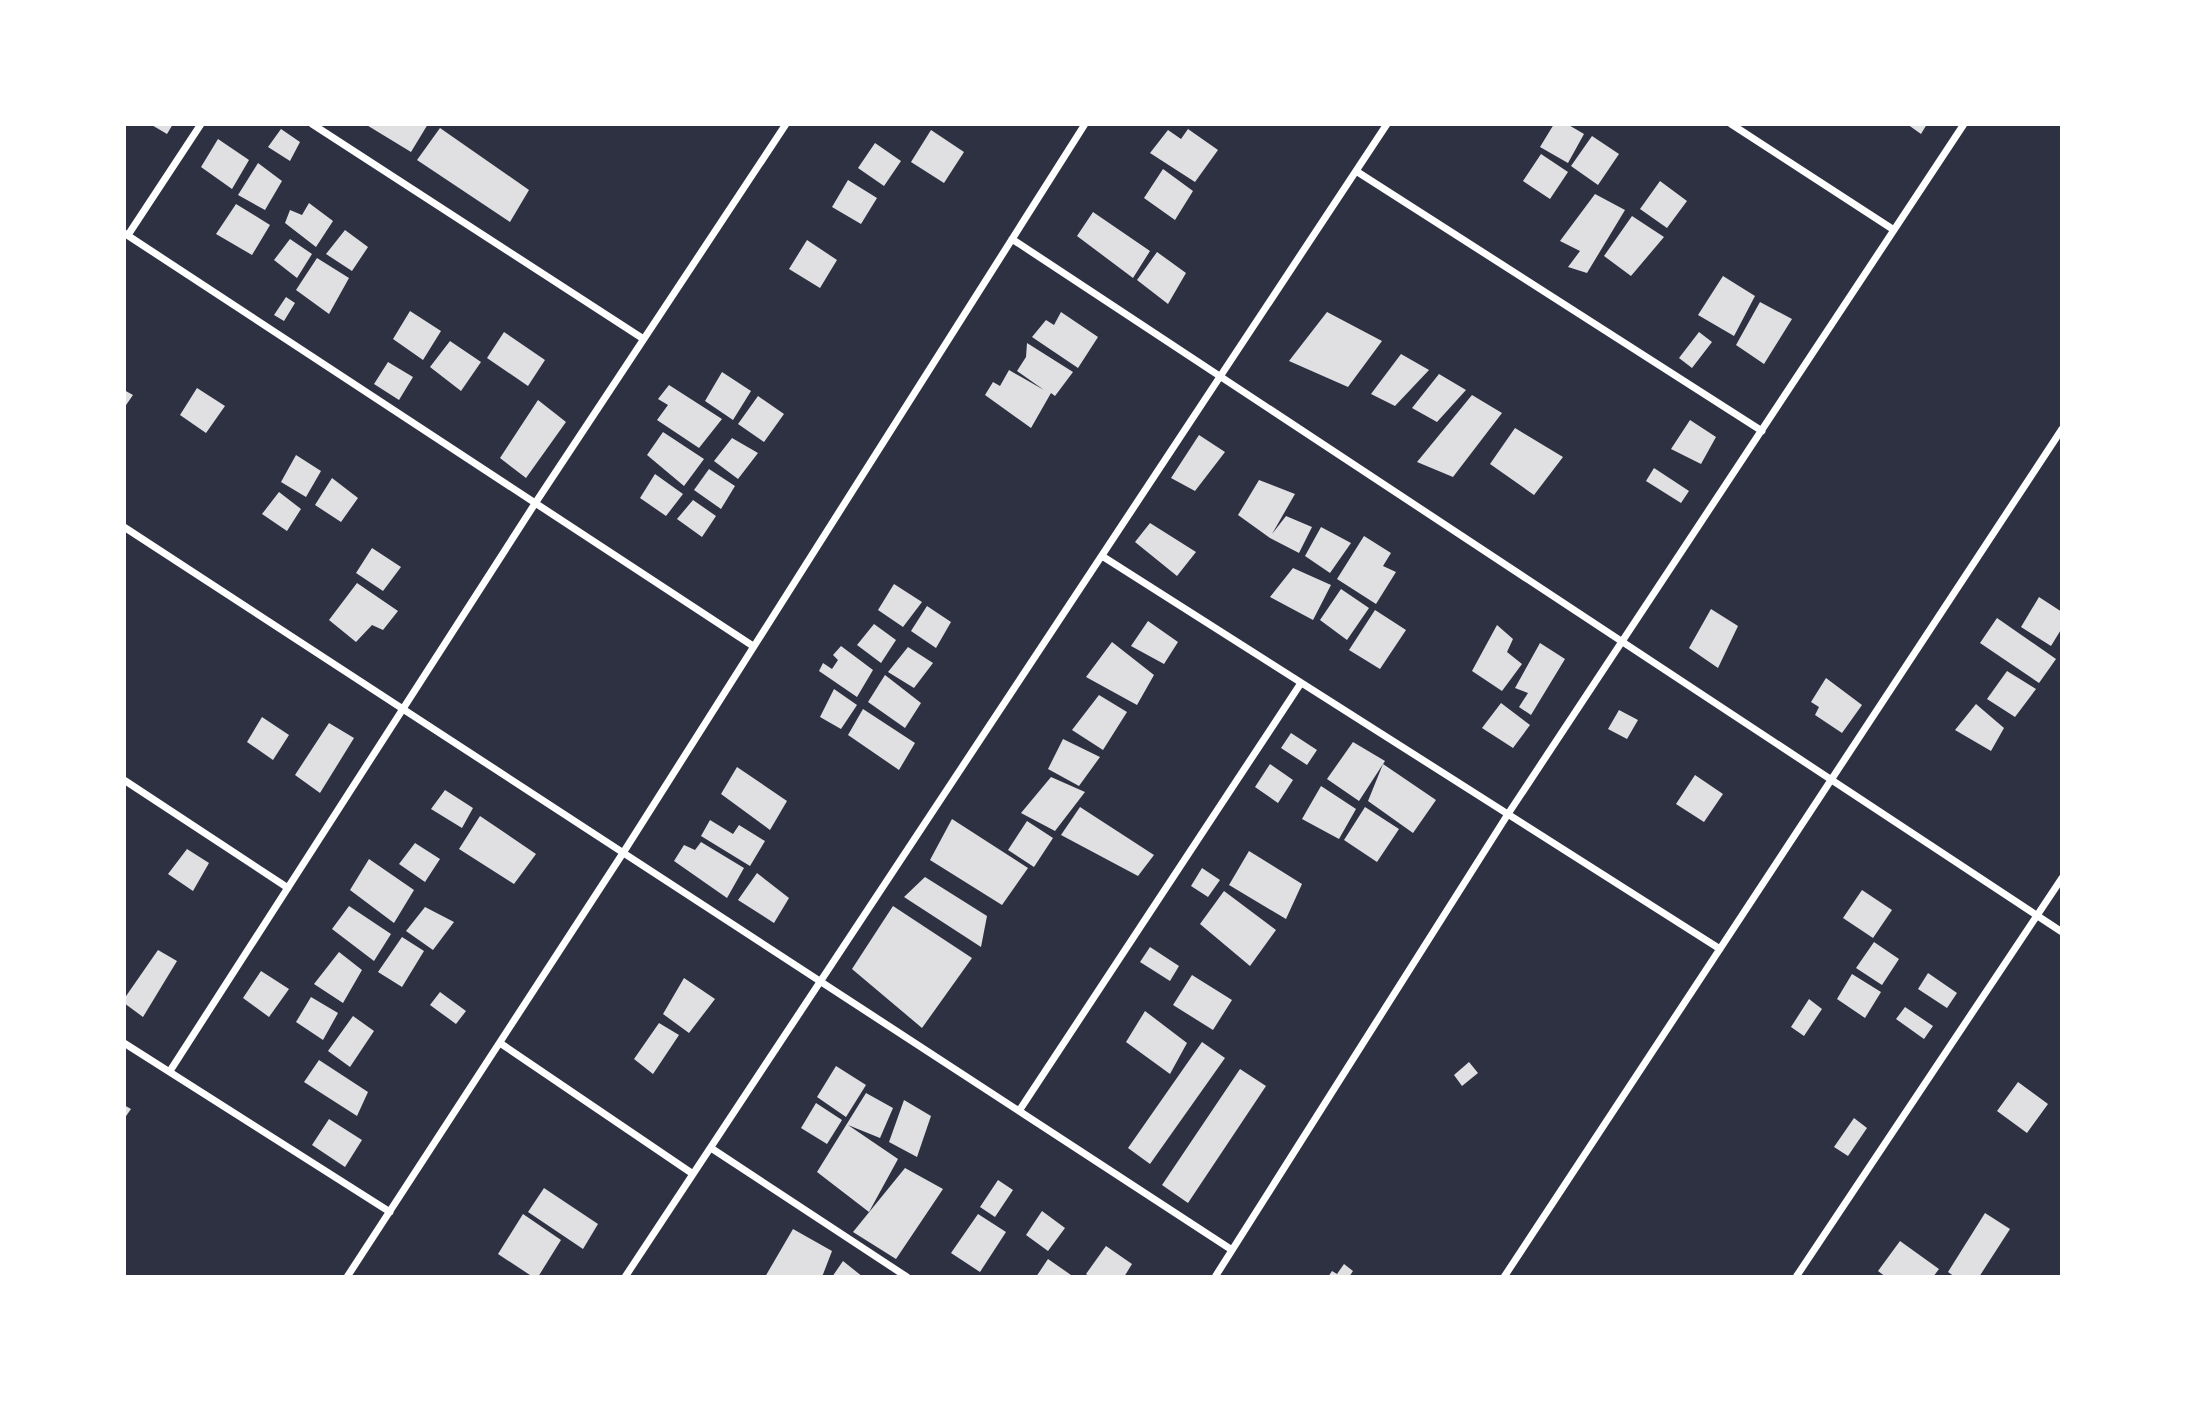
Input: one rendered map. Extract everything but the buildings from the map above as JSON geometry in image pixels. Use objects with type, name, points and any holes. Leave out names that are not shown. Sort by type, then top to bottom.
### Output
[{"type":"street","points":[[201,124],[126,234],[753,646]]},
{"type":"street","points":[[312,124],[642,338]]},
{"type":"street","points":[[170,1072],[642,338],[786,124]]},
{"type":"street","points":[[348,1277],[622,853],[1085,124]]},
{"type":"street","points":[[625,1277],[1387,124]]},
{"type":"street","points":[[1731,124],[1894,230]]},
{"type":"street","points":[[1215,1277],[1508,814],[1964,124]]},
{"type":"street","points":[[1356,171],[1762,431]]},
{"type":"street","points":[[1012,239],[2062,932]]},
{"type":"street","points":[[1504,1277],[2062,429]]},
{"type":"street","points":[[124,527],[1232,1250]]},
{"type":"street","points":[[1102,556],[1720,949]]},
{"type":"street","points":[[1019,1111],[1301,683]]},
{"type":"street","points":[[124,780],[288,888]]},
{"type":"street","points":[[1796,1277],[2062,878]]},
{"type":"street","points":[[124,1043],[390,1212]]},
{"type":"street","points":[[500,1043],[694,1174]]},
{"type":"street","points":[[710,1148],[908,1277]]}]
